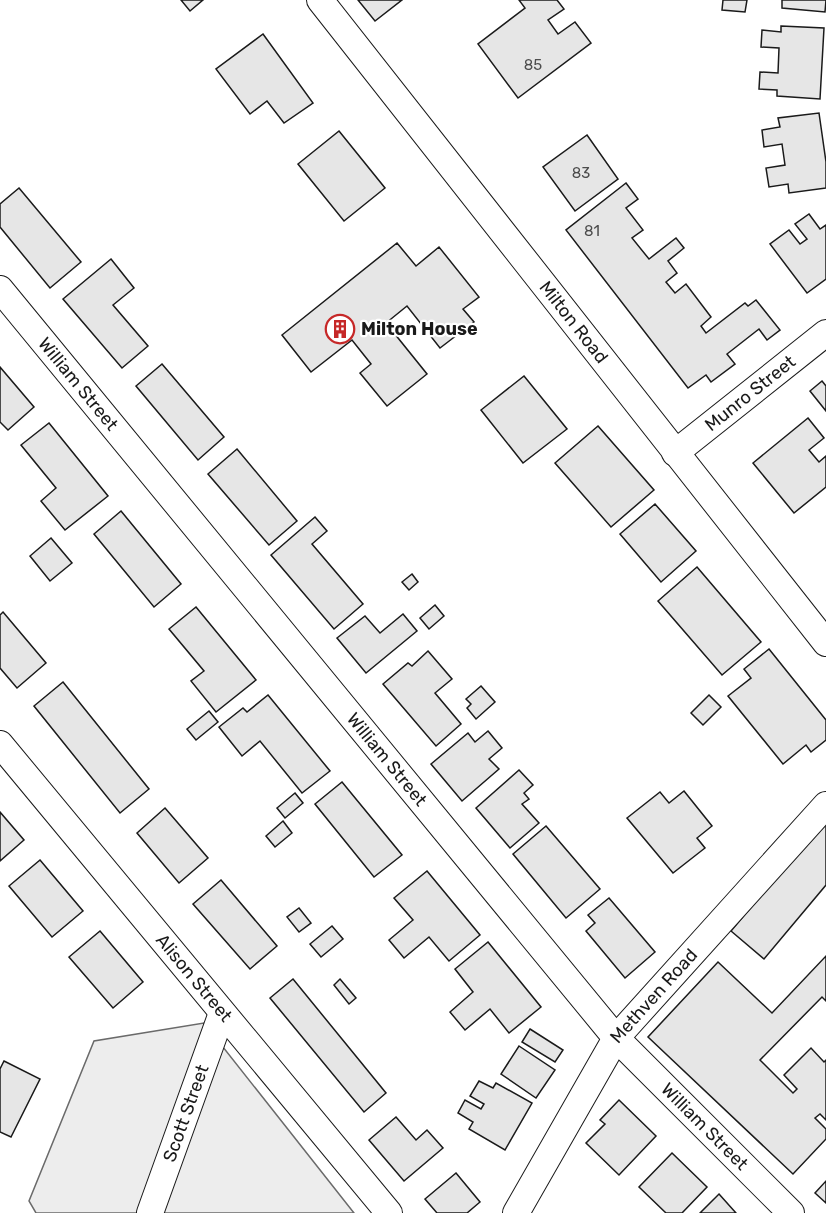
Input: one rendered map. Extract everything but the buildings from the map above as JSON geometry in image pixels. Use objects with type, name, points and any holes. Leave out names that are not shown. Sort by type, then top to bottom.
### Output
[{"type":"street","name":"Milton Road","points":[[320,0],[826,643]]},
{"type":"street","name":"William Street","points":[[0,289],[616,1038],[791,1213]]},
{"type":"street","name":"Munro Street","points":[[675,453],[826,333]]},
{"type":"street","name":"Alison Street","points":[[0,744],[389,1213]]},
{"type":"street","name":"Methven Road","points":[[516,1213],[616,1038],[826,805]]},
{"type":"street","name":"Scott Street","points":[[150,1213],[222,1013]]},
{"type":"shaded area","points":[[204,1023],[354,1213],[36,1213],[29,1201],[94,1041]]},
{"type":"place","name":"Milton House","points":[[340,329]]}]
